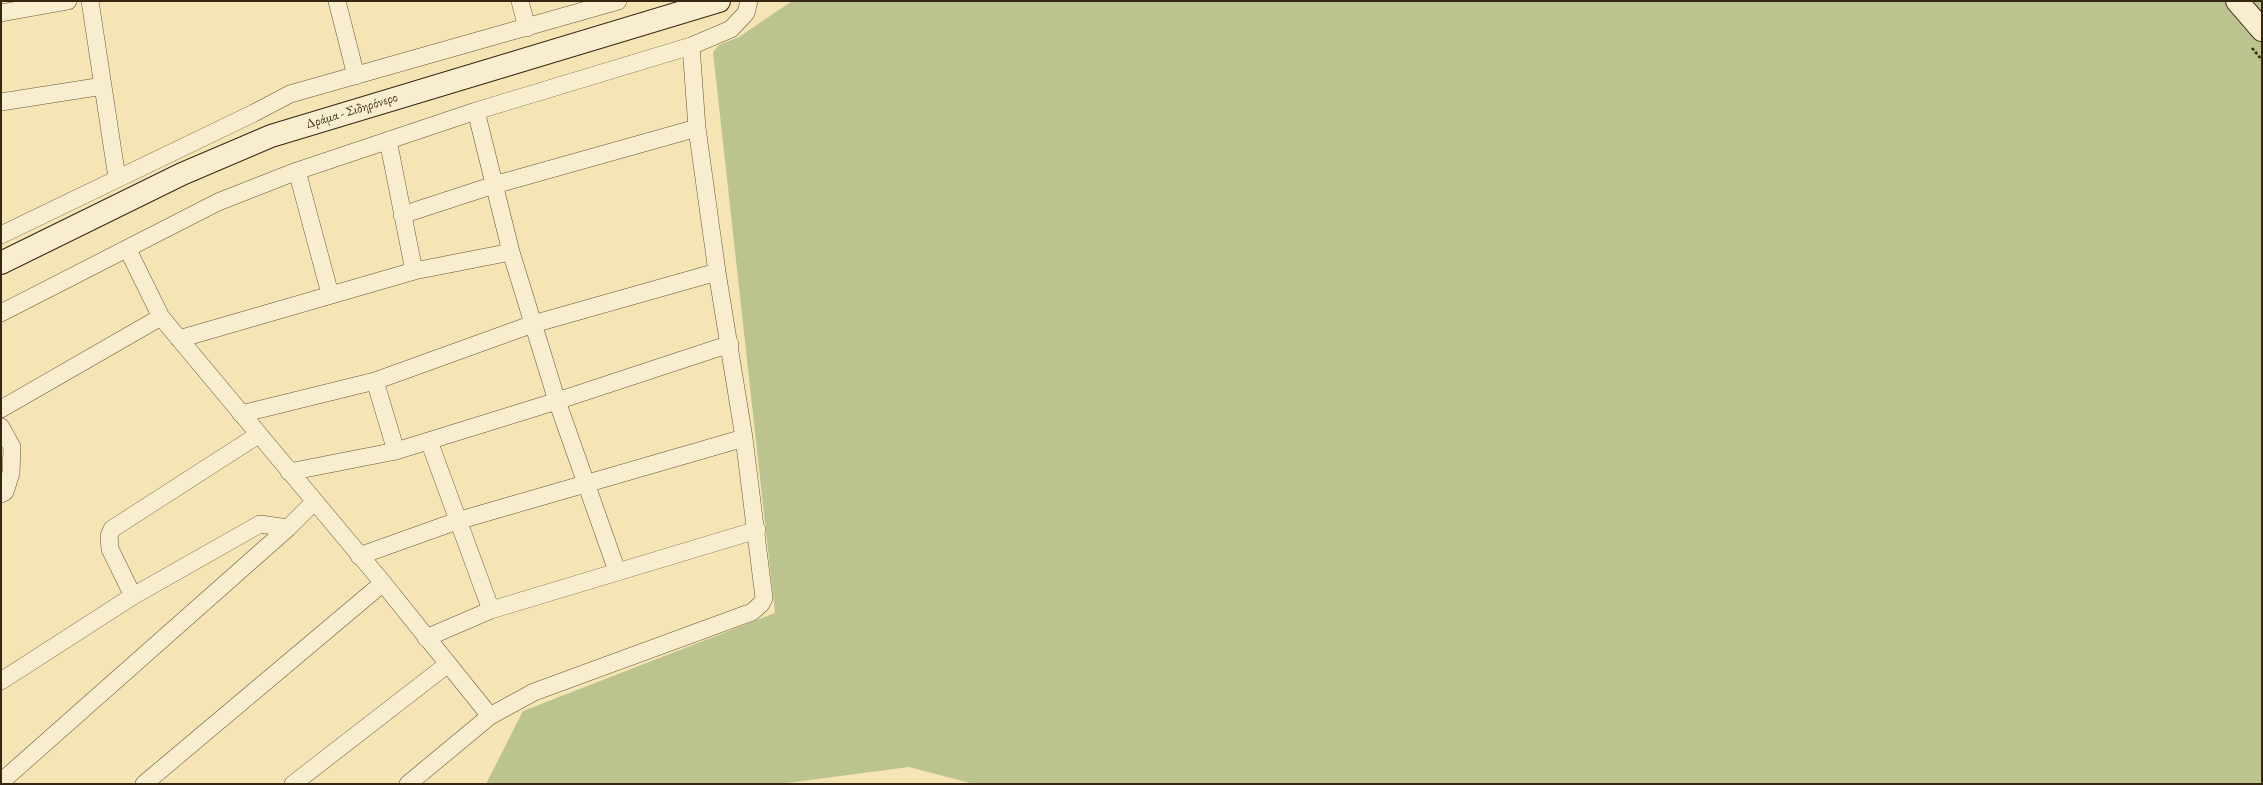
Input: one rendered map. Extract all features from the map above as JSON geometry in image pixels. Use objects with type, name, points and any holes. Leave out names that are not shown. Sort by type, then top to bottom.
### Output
[{"type":"street","points":[[1,13],[68,1]]},
{"type":"street","points":[[90,1],[117,178]]},
{"type":"street","points":[[337,1],[356,76]]},
{"type":"street","points":[[520,1],[527,28]]},
{"type":"street","points":[[1,235],[254,113],[290,94],[618,1]]},
{"type":"street","name":"Δράμα - Σιδηρόνερο","points":[[1,263],[189,171],[271,136],[719,1]]},
{"type":"street","points":[[1,313],[128,250],[218,202],[297,171],[476,111],[691,46],[731,29],[746,13],[749,1]]},
{"type":"street","points":[[2237,1],[2262,30]]},
{"type":"street","points":[[408,784],[490,716],[534,692],[757,609],[764,598],[757,530],[744,438],[730,344],[717,272],[697,128],[691,46]]},
{"type":"street","points":[[1,102],[103,86]]},
{"type":"street","points":[[476,111],[511,252],[532,324],[616,571]]},
{"type":"street","points":[[402,215],[494,185],[697,128]]},
{"type":"street","points":[[388,140],[414,271]]},
{"type":"street","points":[[297,171],[330,294]]},
{"type":"street","points":[[128,250],[161,317],[383,583],[490,716]]},
{"type":"street","points":[[179,339],[330,294],[414,271],[511,252]]},
{"type":"street","points":[[241,414],[375,381],[532,324],[717,272]]},
{"type":"street","points":[[1,409],[161,317]]},
{"type":"street","points":[[289,472],[396,451],[557,401],[730,344]]},
{"type":"street","points":[[375,381],[396,451]]},
{"type":"street","points":[[1,427],[12,447],[11,473],[5,492],[1,494]]},
{"type":"street","points":[[133,596],[110,549],[109,536],[112,529],[258,435]]},
{"type":"street","points":[[359,556],[458,521],[744,438]]},
{"type":"street","points":[[429,441],[490,610]]},
{"type":"street","points":[[1,782],[288,528],[314,502]]},
{"type":"street","points":[[2,678],[133,596],[260,524],[288,528]]},
{"type":"street","points":[[426,638],[490,610],[757,530]]},
{"type":"street","points":[[144,784],[383,583]]},
{"type":"street","points":[[293,784],[448,664]]},
{"type":"green space","points":[[792,1],[2262,1],[2262,784],[974,784],[909,767],[779,784],[486,784],[523,711],[775,613],[713,52],[719,45],[739,37]]}]
